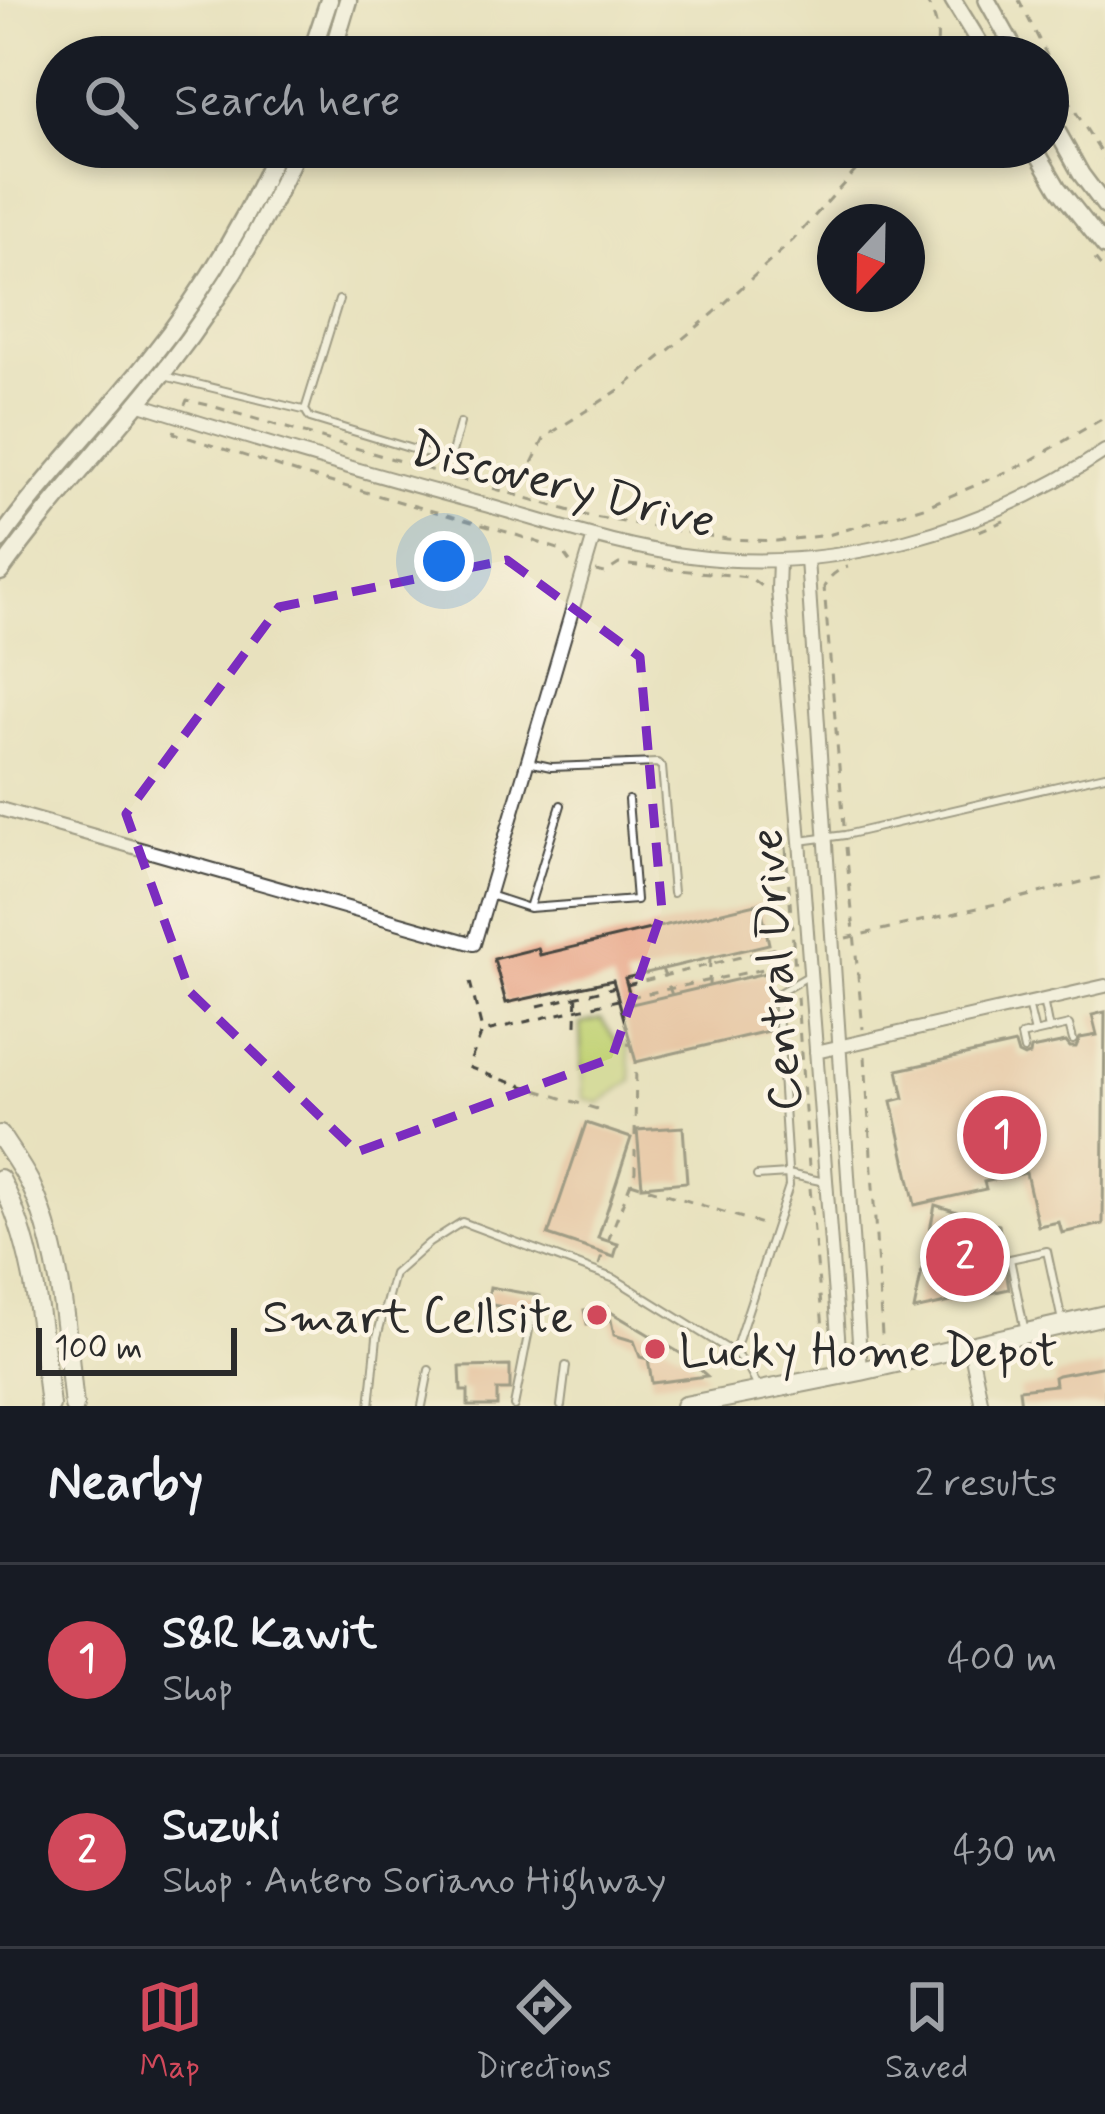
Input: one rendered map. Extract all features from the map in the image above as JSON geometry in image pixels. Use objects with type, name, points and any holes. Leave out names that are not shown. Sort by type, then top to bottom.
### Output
[{"type":"main road","points":[[317,36],[328,0]]},
{"type":"main road","points":[[338,36],[349,0]]},
{"type":"main road","points":[[0,540],[186,311],[267,168]]},
{"type":"main road","points":[[0,572],[203,319],[247,250],[288,168]]},
{"type":"main road","points":[[0,1135],[30,1184],[50,1239],[75,1406]]},
{"type":"main road","points":[[0,1179],[27,1250],[50,1406]]},
{"type":"main road","points":[[685,1406],[732,1402],[1105,1315]]},
{"type":"main road","points":[[40,1406],[45,1367]]},
{"type":"street","points":[[953,0],[975,36]]},
{"type":"street","points":[[987,0],[1007,36]]},
{"type":"street","points":[[1069,153],[1105,206]]},
{"type":"street","points":[[1046,168],[1105,248]]},
{"type":"street","name":"Discovery Drive","points":[[137,403],[278,448],[594,536],[688,556],[807,559],[894,543],[986,514],[1105,451]]},
{"type":"street","points":[[0,809],[474,944],[594,536]]},
{"type":"street","name":"Central Drive","points":[[807,559],[862,1371]]},
{"type":"street","name":"Central Drive","points":[[779,560],[841,1375]]},
{"type":"street","points":[[816,1052],[1105,986]]},
{"type":"street","points":[[970,1347],[982,1406]]},
{"type":"lane","points":[[304,410],[339,300]]},
{"type":"lane","points":[[161,375],[304,410],[310,418],[445,459],[451,456],[460,424]]},
{"type":"lane","points":[[528,762],[551,767],[657,763],[662,767],[673,892]]},
{"type":"lane","points":[[800,841],[845,836],[1105,775]]},
{"type":"lane","points":[[488,895],[530,908],[636,899],[628,800]]},
{"type":"lane","points":[[530,908],[561,806]]},
{"type":"lane","points":[[734,1353],[789,1186],[777,994],[811,975]]},
{"type":"lane","points":[[1035,1002],[1042,1031]]},
{"type":"lane","points":[[1035,1002],[1046,1046]]},
{"type":"lane","points":[[1024,1051],[1021,1036],[1042,1031],[1069,1025],[1073,1040]]},
{"type":"lane","points":[[758,1176],[788,1174],[826,1182]]},
{"type":"lane","points":[[370,1406],[377,1337],[394,1274],[462,1222],[615,1280],[734,1353],[747,1366],[760,1392]]},
{"type":"lane","points":[[1025,1334],[1010,1259],[1047,1251],[1063,1325]]},
{"type":"lane","points":[[514,1406],[532,1315]]},
{"type":"lane","points":[[561,1406],[566,1366]]},
{"type":"lane","points":[[422,1406],[429,1370]]},
{"type":"path","points":[[925,0],[937,23],[937,36]]},
{"type":"path","points":[[1019,0],[1037,36]]},
{"type":"path","points":[[1069,99],[1105,159]]},
{"type":"path","points":[[515,496],[545,437],[626,386],[714,313],[793,240],[858,168]]},
{"type":"path","points":[[767,591],[749,577],[619,564],[605,573],[586,569],[570,562],[561,550],[507,532],[174,433],[187,400],[588,516],[727,539],[776,542],[828,536],[927,506],[1025,464],[1105,417]]},
{"type":"path","points":[[973,533],[1013,517]]},
{"type":"path","points":[[861,563],[839,569],[824,587],[864,1042],[884,1366]]},
{"type":"path","points":[[832,939],[1105,876]]},
{"type":"path","points":[[627,985],[663,972],[777,948],[784,989]]},
{"type":"path","points":[[709,984],[710,961]]},
{"type":"path","points":[[630,997],[780,966]]},
{"type":"path","points":[[663,972],[670,992]]},
{"type":"path","points":[[470,982],[482,1031],[468,1067],[597,1109]]},
{"type":"path","points":[[538,1006],[615,987]]},
{"type":"path","points":[[576,1025],[577,988]]},
{"type":"path","points":[[482,1031],[618,1000]]},
{"type":"path","points":[[635,1136],[636,1063]]},
{"type":"path","points":[[608,1241],[635,1172],[635,1150]]},
{"type":"path","points":[[631,1183],[775,1229]]},
{"type":"highlighted area","points":[[507,560],[640,657],[662,911],[612,1058],[357,1152],[190,992],[126,814],[279,607]]},
{"type":"green space","points":[[601,1019],[617,1042],[627,1044],[632,1080],[599,1103],[583,1098],[580,1024]]},
{"type":"building","points":[[760,903],[769,944],[625,978],[632,1004],[765,973],[772,1030],[636,1062],[613,980],[506,1003],[494,959],[538,948],[540,955]]},
{"type":"building","points":[[1105,1012],[1103,1224],[1062,1233],[1059,1222],[1038,1226],[1026,1173],[984,1182],[986,1189],[915,1205],[892,1101],[904,1098],[898,1070],[1015,1044],[1024,1057],[1031,1049],[1066,1042],[1076,1047],[1080,1038],[1097,1035],[1092,1015]]},
{"type":"building","points":[[586,1123],[631,1138],[598,1238],[618,1244],[614,1257],[548,1235]]},
{"type":"building","points":[[683,1127],[687,1182],[642,1186],[637,1130]]},
{"type":"building","points":[[935,1205],[999,1225],[1009,1289],[914,1310]]},
{"type":"building","points":[[490,1287],[540,1296],[538,1310],[487,1304]]},
{"type":"building","name":"Lucky Home Depot","points":[[608,1306],[609,1311],[685,1356],[707,1376],[652,1383],[648,1359],[640,1357],[634,1341],[614,1335],[611,1320],[587,1324],[584,1310]]},
{"type":"building","points":[[510,1366],[510,1390],[497,1390],[497,1406],[468,1406],[468,1391],[461,1391],[460,1367]]},
{"type":"building","points":[[1105,1366],[1105,1406],[1021,1406],[1019,1389],[1055,1385],[1058,1375]]},
{"type":"place","name":"S&R Kawit","points":[[1002,1135]]},
{"type":"place","name":"Suzuki","points":[[965,1257]]},
{"type":"place","name":"Smart Cellsite","points":[[597,1315]]},
{"type":"place","name":"Lucky Home Depot","points":[[655,1349]]}]
